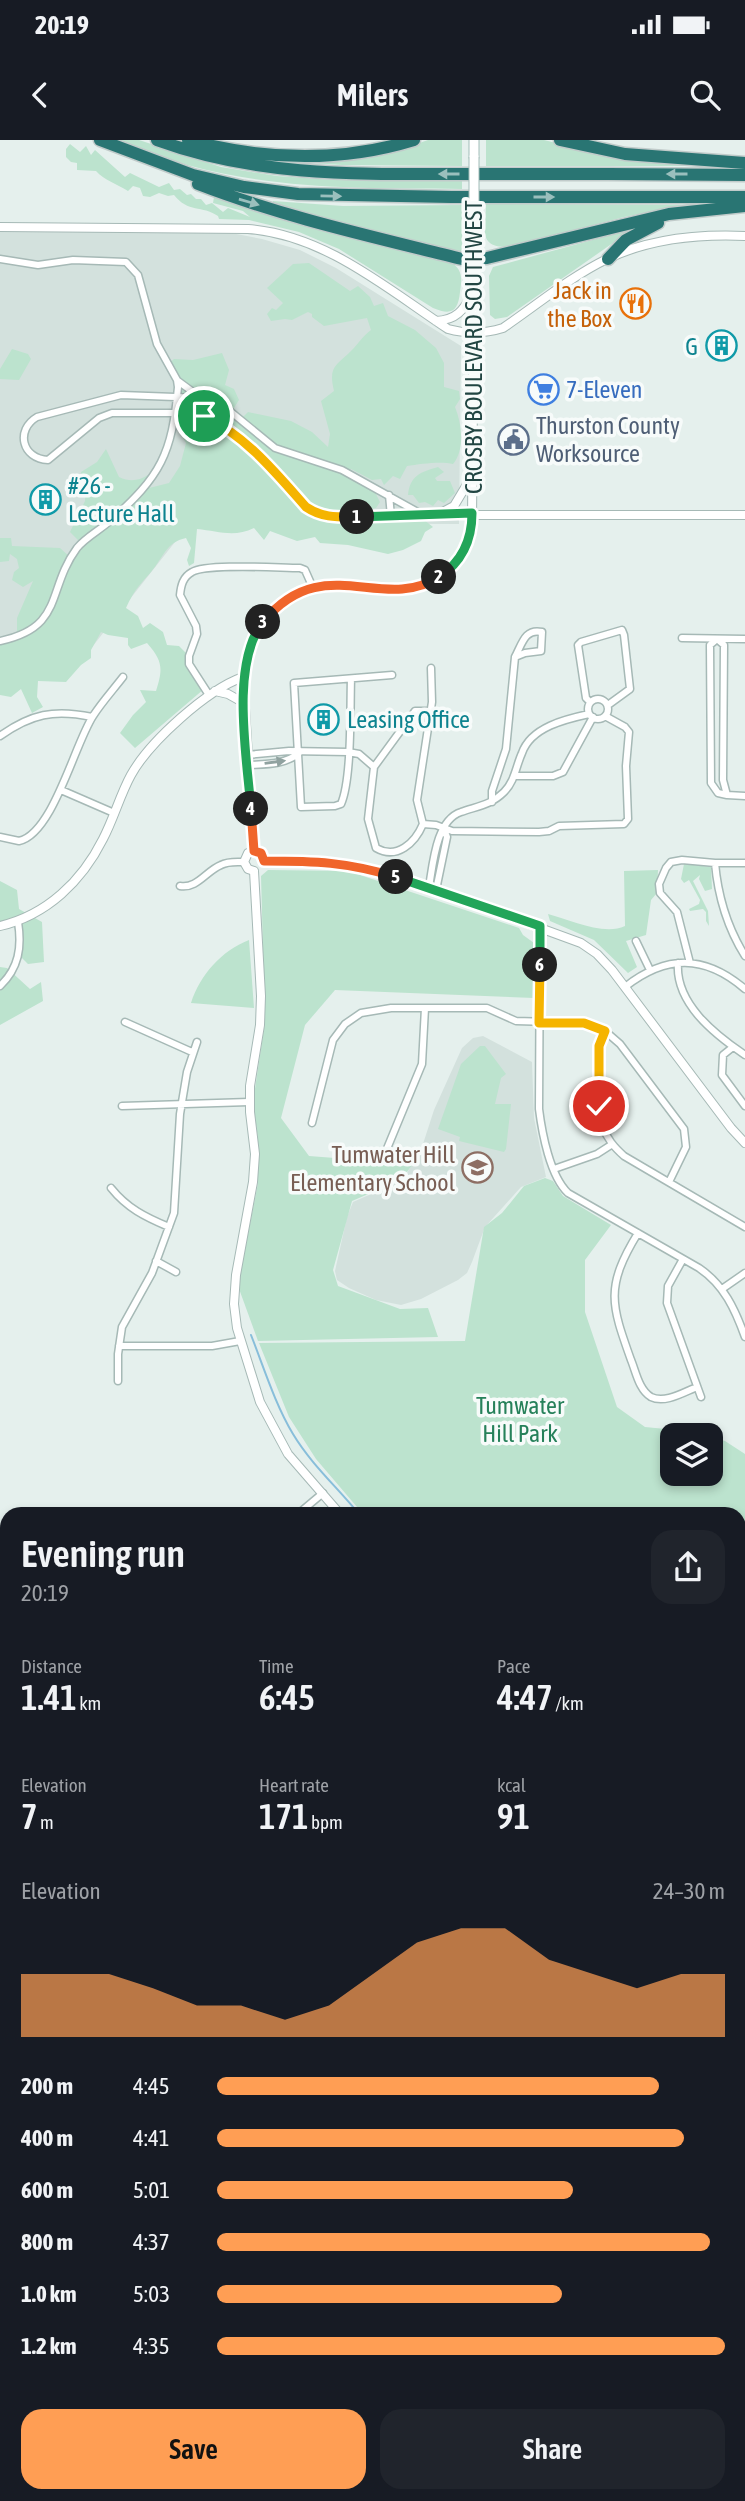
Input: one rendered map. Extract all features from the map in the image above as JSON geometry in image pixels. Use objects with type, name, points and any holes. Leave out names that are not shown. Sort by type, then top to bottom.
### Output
[{"type":"highway","points":[[100,140],[149,164],[236,198],[460,258],[489,258],[655,217],[745,206]]},
{"type":"highway","points":[[157,140],[243,164],[320,172],[745,175]]},
{"type":"highway","points":[[188,140],[248,153],[313,157],[369,151],[414,140]]},
{"type":"highway","points":[[560,140],[625,154],[745,163]]},
{"type":"highway","points":[[588,140],[728,162]]},
{"type":"highway","points":[[118,148],[209,179],[298,194],[745,197]]},
{"type":"highway","points":[[608,259],[626,240],[647,227],[729,208]]},
{"type":"main road","name":"CROSBY BOULEVARD SOUTHWEST","points":[[474,140],[474,259]]},
{"type":"street","points":[[0,227],[248,229],[270,232],[300,240],[343,259],[448,329],[474,333],[503,328],[608,259],[670,240],[699,236],[745,236]]},
{"type":"street","points":[[0,259],[38,265],[73,260],[127,262],[138,275],[157,344],[177,380],[189,391],[220,403],[275,448],[342,470],[424,515]]},
{"type":"street","name":"CROSBY BOULEVARD SOUTHWEST","points":[[254,851],[243,677],[245,661],[257,629],[284,602],[313,588],[337,584],[412,589],[427,585],[446,573],[465,552],[472,524],[474,259]]},
{"type":"street","points":[[436,321],[458,316],[474,291]]},
{"type":"street","points":[[0,641],[28,632],[48,614],[70,558],[81,543],[134,499],[156,473],[168,448],[176,413],[177,380]]},
{"type":"street","points":[[202,398],[121,396],[46,414],[30,422],[23,439],[25,448],[39,460],[48,460],[99,418],[130,412],[176,413],[204,416],[225,426],[246,442],[306,507],[314,513],[331,517],[472,513],[745,515]]},
{"type":"street","points":[[436,514],[454,506],[473,473]]},
{"type":"street","points":[[392,496],[392,516]]},
{"type":"street","points":[[244,703],[228,694],[212,693],[189,664],[197,634],[196,626],[180,595],[184,579],[190,573],[207,568],[300,568],[305,570],[313,588]]},
{"type":"street","points":[[432,888],[439,835],[452,816],[492,802],[506,791],[515,776],[524,748],[533,738],[556,722],[591,716],[599,719],[605,716],[608,705],[630,689],[622,630],[578,645],[591,716],[567,767],[553,776],[515,776]]},
{"type":"street","points":[[492,802],[492,791],[506,749],[515,657],[528,633],[542,632],[541,651],[515,657]]},
{"type":"street","points":[[682,638],[745,639]]},
{"type":"street","points":[[717,639],[710,645],[711,783],[718,793],[745,796]]},
{"type":"street","points":[[717,639],[724,645],[723,780],[727,794]]},
{"type":"street","points":[[431,668],[431,711],[417,800],[423,824],[413,840],[400,851],[385,853],[376,848],[368,819],[374,767],[415,711],[431,711]]},
{"type":"street","points":[[351,678],[344,797],[341,804],[335,806],[301,807],[294,683],[351,678],[392,675]]},
{"type":"street","points":[[0,837],[19,841],[33,834],[61,790],[92,717],[123,677]]},
{"type":"street","points":[[0,926],[18,922],[49,905],[77,880],[104,839],[131,775],[142,758],[159,739],[212,693],[228,682],[243,677]]},
{"type":"street","points":[[590,702],[599,698],[608,705]]},
{"type":"street","points":[[0,736],[29,719],[46,714],[69,712],[92,717]]},
{"type":"street","points":[[423,824],[444,829],[538,832],[559,826],[627,822],[626,766],[629,732],[605,716]]},
{"type":"street","points":[[248,760],[289,751],[348,752],[359,754],[374,767]]},
{"type":"street","points":[[61,790],[114,813]]},
{"type":"street","points":[[254,851],[261,853],[264,861],[260,869],[254,871],[248,869],[244,862],[248,853],[254,851]]},
{"type":"street","points":[[690,963],[679,918],[660,893],[666,867],[675,860],[745,863]]},
{"type":"street","points":[[264,861],[323,861],[367,868],[573,938],[605,962],[745,1143]]},
{"type":"street","points":[[180,886],[185,887],[200,881],[224,863],[244,862]]},
{"type":"street","points":[[715,863],[723,910],[745,957]]},
{"type":"street","points":[[254,871],[261,996],[250,1102],[255,1154],[234,1304],[240,1341],[260,1402],[288,1454],[335,1507]]},
{"type":"street","points":[[0,986],[13,972],[19,956],[21,939],[18,922]]},
{"type":"street","points":[[540,926],[541,1125],[558,1181],[568,1193],[707,1273],[735,1309],[745,1337]]},
{"type":"street","points":[[636,941],[650,970]]},
{"type":"street","points":[[678,963],[677,976],[684,997],[710,1026],[745,1055]]},
{"type":"street","points":[[625,987],[650,970],[690,963],[719,973],[745,989]]},
{"type":"street","points":[[386,1151],[422,1063],[425,1008]]},
{"type":"street","points":[[312,1123],[329,1048],[345,1024],[361,1013],[425,1008],[487,1008],[516,1021],[584,1023],[605,1031],[620,1044],[685,1133],[685,1151],[669,1182]]},
{"type":"street","points":[[124,1022],[192,1052]]},
{"type":"street","points":[[605,1031],[599,1046],[599,1106],[603,1128],[611,1144],[624,1157],[745,1227]]},
{"type":"street","points":[[118,1381],[122,1327],[152,1273],[174,1213],[181,1104],[192,1052],[197,1042]]},
{"type":"street","points":[[733,1046],[723,1055],[722,1075],[745,1106]]},
{"type":"street","points":[[122,1105],[250,1102]]},
{"type":"street","points":[[554,1169],[587,1158],[611,1144]]},
{"type":"street","points":[[111,1188],[124,1204],[169,1227]]},
{"type":"street","points":[[638,1234],[619,1266],[614,1294],[618,1321],[640,1385],[652,1397],[659,1399],[697,1387]]},
{"type":"street","points":[[683,1259],[668,1286],[667,1303],[701,1397]]},
{"type":"street","points":[[156,1261],[176,1272]]},
{"type":"street","points":[[722,1289],[745,1273]]},
{"type":"street","points":[[119,1346],[212,1346],[240,1341]]},
{"type":"street","points":[[306,1507],[323,1493]]},
{"type":"shaded area","points":[[0,232],[226,232],[262,239],[300,250],[336,268],[461,346],[459,524],[190,523],[70,675],[0,677]]},
{"type":"shaded area","name":"Tumwater Hill Elementary School","points":[[483,1036],[532,1062],[534,1118],[546,1177],[521,1187],[485,1227],[467,1273],[458,1280],[421,1299],[401,1305],[376,1300],[349,1288],[337,1280],[335,1271],[353,1202],[403,1180],[422,1147],[434,1110],[462,1048],[473,1038]]},
{"type":"green space","points":[[118,140],[139,140],[221,167],[277,176],[333,180],[462,181],[462,189],[330,187],[245,178],[161,157]]},
{"type":"green space","points":[[428,140],[462,140],[462,166],[342,165],[271,160],[411,146]]},
{"type":"green space","points":[[486,140],[544,140],[616,158],[707,166],[486,166]]},
{"type":"green space","points":[[70,144],[80,152],[86,146],[91,155],[95,150],[125,177],[130,173],[159,187],[169,183],[174,190],[180,189],[187,195],[191,194],[206,205],[212,203],[223,212],[228,208],[250,217],[243,211],[213,203],[214,197],[449,261],[457,267],[461,278],[458,304],[453,310],[445,312],[433,308],[339,249],[299,232],[249,220],[219,219],[212,213],[190,207],[174,195],[159,193],[150,197],[143,196],[140,188],[133,186],[128,191],[96,171],[77,170],[77,163],[66,157],[66,149]]},
{"type":"green space","points":[[273,201],[343,206],[462,205],[462,249],[461,252],[445,250],[273,205]]},
{"type":"green space","points":[[486,204],[684,205],[624,217],[509,247],[492,244],[485,236]]},
{"type":"green space","points":[[633,229],[507,317],[495,319],[490,315],[489,276],[493,267]]},
{"type":"green space","points":[[309,263],[350,291],[358,286],[370,297],[374,306],[383,303],[388,316],[415,330],[436,348],[444,363],[444,387],[459,391],[460,399],[455,407],[461,429],[461,444],[453,464],[407,466],[400,479],[393,476],[384,485],[381,479],[372,480],[351,469],[345,476],[375,492],[380,502],[376,508],[363,511],[357,507],[347,512],[317,511],[302,496],[295,495],[296,504],[317,520],[423,519],[433,527],[425,532],[421,541],[388,554],[348,545],[320,543],[315,537],[297,541],[270,531],[264,540],[254,528],[233,533],[197,529],[194,563],[189,566],[187,560],[191,548],[186,538],[174,543],[137,588],[126,608],[138,616],[143,628],[150,623],[163,632],[167,645],[179,646],[189,656],[204,689],[135,748],[120,733],[146,702],[140,690],[156,691],[160,677],[159,660],[147,643],[131,649],[128,638],[101,632],[91,650],[91,658],[66,682],[38,681],[37,697],[43,707],[32,713],[21,689],[11,697],[0,695],[0,641],[17,636],[17,618],[33,581],[23,587],[12,580],[14,572],[19,568],[17,559],[10,554],[9,561],[0,562],[0,538],[11,538],[12,546],[60,548],[70,557],[81,543],[70,532],[85,501],[86,478],[81,476],[81,472],[97,462],[106,449],[119,477],[134,480],[148,475],[154,482],[149,488],[169,483],[180,466],[186,443],[177,428],[173,428],[178,386],[168,364],[174,359],[193,360],[222,353],[229,370],[225,385],[234,389],[239,400],[232,411],[241,419],[248,412],[291,421],[312,432],[328,447],[330,434],[321,401],[334,391],[332,376],[337,364],[371,330],[367,318],[324,326],[308,312],[292,320],[271,321],[267,314],[272,308],[276,310],[283,303],[267,288],[293,264]]},
{"type":"green space","points":[[12,349],[28,354],[31,359],[19,380],[0,379],[0,369]]},
{"type":"green space","points":[[438,467],[444,472],[435,478],[437,481],[450,481],[455,493],[444,503],[438,500],[433,506],[425,502],[419,503],[413,495],[408,495],[411,483],[417,475]]},
{"type":"green space","points":[[684,864],[711,867],[712,889],[705,891],[699,879],[700,875],[693,881],[708,911],[709,926],[703,909],[689,909],[699,904],[700,900],[689,880],[684,883],[681,879]]},
{"type":"green space","points":[[268,870],[348,871],[519,928],[523,935],[534,943],[534,998],[335,990],[305,1025],[281,1118],[309,1156],[413,1164],[401,1180],[352,1201],[333,1270],[338,1286],[400,1309],[428,1308],[438,1337],[258,1341],[238,1286],[258,1183],[258,1139],[253,1102],[265,1022],[261,876]]},
{"type":"green space","points":[[658,870],[657,893],[651,900],[646,935],[626,941],[637,967],[628,973],[594,940],[550,921],[548,914],[597,928],[617,929],[625,926],[624,871]]},
{"type":"green space","points":[[0,881],[17,890],[19,909],[42,922],[44,962],[28,964],[19,955],[18,922],[0,926]]},
{"type":"green space","points":[[249,940],[254,1008],[191,1003],[200,983],[213,965],[229,951]]},
{"type":"green space","points":[[0,967],[7,968],[30,989],[41,982],[43,1001],[0,1025]]},
{"type":"green space","points":[[480,1046],[485,1046],[506,1074],[501,1078],[495,1104],[511,1104],[504,1152],[459,1141],[460,1137],[438,1129],[461,1064]]},
{"type":"green space","name":"Tumwater Hill Park","points":[[545,1178],[553,1181],[563,1196],[611,1225],[585,1260],[585,1312],[617,1407],[645,1427],[660,1428],[660,1486],[723,1486],[723,1440],[745,1454],[745,1507],[357,1507],[316,1459],[289,1417],[259,1343],[465,1341],[484,1227],[502,1213],[524,1186]]},
{"type":"waterway","points":[[251,1335],[275,1398],[293,1434],[353,1507]]},
{"type":"place","name":"Jack in the Box","points":[[635,304]]},
{"type":"place","name":"G","points":[[721,346]]},
{"type":"place","name":"7-Eleven","points":[[543,389]]},
{"type":"place","name":"Thurston County Worksource","points":[[513,439]]},
{"type":"place","name":"#26 - Lecture Hall","points":[[45,499]]},
{"type":"place","name":"Leasing Office","points":[[324,719]]},
{"type":"place","name":"Tumwater Hill Elementary School","points":[[478,1168]]},
{"type":"route","points":[[204,416],[225,426],[246,442],[314,513],[331,517],[472,513],[465,552],[446,573],[427,585],[412,589],[337,584],[313,588],[284,602],[257,629],[245,661],[243,677],[254,851],[261,853],[264,861],[323,861],[367,868],[540,926],[539,1023],[584,1023],[605,1031],[599,1046],[599,1106]]}]
